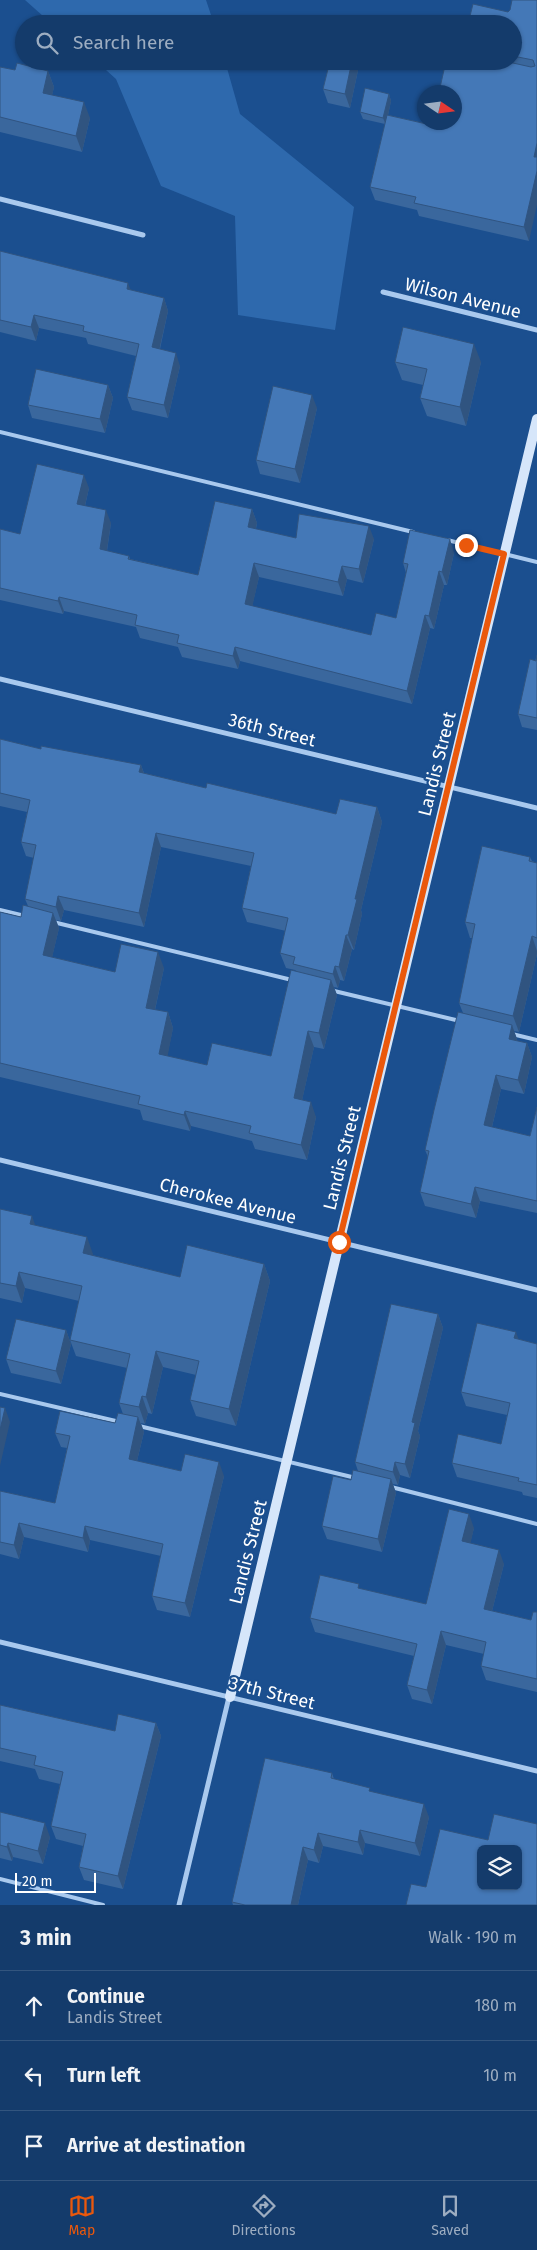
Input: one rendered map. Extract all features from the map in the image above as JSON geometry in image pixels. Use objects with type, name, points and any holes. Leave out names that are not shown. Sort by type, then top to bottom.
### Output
[{"type":"street","points":[[0,199],[143,236]]},
{"type":"street","name":"Wilson Avenue","points":[[383,292],[537,330]]},
{"type":"street","name":"Landis Street","points":[[179,1905],[537,419]]},
{"type":"street","name":"36th Street","points":[[0,678],[537,808]]},
{"type":"street","name":"Cherokee Avenue","points":[[0,1160],[537,1290]]},
{"type":"street","name":"37th Street","points":[[0,1642],[537,1771]]},
{"type":"lane","points":[[0,432],[418,533]]},
{"type":"lane","points":[[437,538],[537,562]]},
{"type":"lane","points":[[0,910],[29,917]]},
{"type":"lane","points":[[48,921],[299,982]]},
{"type":"lane","points":[[328,989],[462,1022]]},
{"type":"lane","points":[[509,1033],[537,1040]]},
{"type":"lane","points":[[0,1394],[124,1423]]},
{"type":"lane","points":[[134,1425],[362,1480]]},
{"type":"lane","points":[[381,1485],[537,1524]]},
{"type":"lane","points":[[0,1879],[103,1905]]},
{"type":"shaded area","points":[[25,0],[206,0],[211,15],[42,15]]},
{"type":"shaded area","points":[[106,70],[228,70],[240,114],[354,207],[335,330],[238,315],[235,216],[161,186],[116,79]]},
{"type":"building","points":[[512,0],[537,0],[537,143],[534,157],[537,157],[537,171],[524,227],[414,203],[416,197],[370,187],[387,115],[417,122],[417,130],[462,130],[462,85],[441,85],[444,70],[522,70],[522,65],[535,66],[533,60],[522,58],[522,15],[470,15],[473,4],[508,12]]},
{"type":"building","points":[[0,67],[15,70],[48,71],[43,93],[84,102],[76,136],[0,117]]},
{"type":"building","points":[[328,70],[350,70],[345,94],[323,89]]},
{"type":"building","points":[[365,88],[389,94],[383,118],[360,112]]},
{"type":"building","points":[[0,251],[128,283],[127,289],[164,298],[152,347],[176,353],[164,405],[127,397],[139,344],[83,331],[84,326],[34,315],[31,327],[0,320]]},
{"type":"building","points":[[403,327],[474,344],[460,407],[420,398],[427,369],[395,362]]},
{"type":"building","points":[[36,369],[108,385],[100,419],[28,405]]},
{"type":"building","points":[[273,386],[312,395],[295,469],[256,460]]},
{"type":"building","points":[[37,464],[84,475],[77,504],[106,510],[100,549],[129,556],[128,559],[198,575],[215,501],[252,509],[248,527],[296,538],[299,514],[369,526],[359,569],[342,566],[338,582],[254,563],[245,604],[371,635],[376,613],[396,618],[408,564],[403,563],[410,530],[450,539],[442,572],[439,571],[429,616],[425,615],[407,691],[235,647],[233,656],[177,643],[179,635],[135,625],[137,615],[59,597],[58,601],[0,588],[0,529],[20,534]]},
{"type":"building","points":[[537,655],[537,718],[518,714],[530,659],[536,661]]},
{"type":"building","points":[[0,739],[41,749],[41,746],[141,765],[139,772],[206,788],[207,783],[336,814],[340,799],[377,807],[355,899],[357,899],[339,967],[335,966],[333,974],[293,964],[295,957],[280,953],[288,918],[242,908],[254,853],[156,833],[139,913],[58,896],[56,907],[25,899],[36,845],[21,842],[30,800],[0,793]]},
{"type":"building","points":[[482,846],[530,857],[529,861],[537,863],[537,938],[532,936],[513,1016],[459,1003],[475,924],[465,922]]},
{"type":"building","points":[[23,905],[53,913],[43,955],[115,972],[121,944],[158,952],[146,1008],[168,1012],[159,1054],[207,1065],[212,1043],[271,1056],[291,970],[331,980],[319,1033],[308,1031],[294,1098],[311,1102],[301,1145],[249,1133],[251,1126],[185,1111],[184,1115],[138,1104],[140,1096],[0,1063],[0,912],[21,917]]},
{"type":"building","points":[[458,1012],[512,1025],[509,1039],[527,1043],[518,1080],[496,1075],[484,1125],[530,1136],[537,1107],[537,1201],[475,1187],[471,1204],[420,1192],[429,1151],[425,1150]]},
{"type":"building","points":[[0,1209],[32,1216],[30,1224],[87,1237],[83,1253],[180,1277],[187,1245],[264,1264],[229,1409],[190,1400],[199,1361],[156,1351],[146,1397],[142,1396],[139,1407],[119,1403],[130,1354],[70,1340],[82,1286],[19,1272],[16,1286],[0,1283]]},
{"type":"building","points":[[391,1304],[438,1314],[412,1422],[415,1423],[405,1464],[395,1462],[393,1472],[355,1462]]},
{"type":"building","points":[[16,1319],[66,1330],[56,1371],[6,1359]]},
{"type":"building","points":[[477,1323],[516,1332],[514,1338],[537,1344],[537,1485],[518,1481],[519,1478],[452,1463],[458,1434],[501,1444],[510,1403],[461,1392]]},
{"type":"building","points":[[0,1407],[5,1408],[0,1430]]},
{"type":"building","points":[[60,1411],[115,1423],[118,1413],[138,1417],[129,1459],[181,1471],[185,1454],[219,1462],[185,1603],[152,1596],[163,1544],[85,1526],[83,1538],[19,1523],[14,1545],[0,1542],[0,1491],[55,1503],[70,1436],[55,1433]]},
{"type":"building","points":[[353,1470],[391,1479],[378,1539],[322,1526],[333,1476],[351,1480]]},
{"type":"building","points":[[449,1509],[469,1514],[462,1541],[499,1550],[484,1609],[531,1620],[533,1612],[537,1612],[537,1679],[481,1666],[486,1642],[441,1631],[427,1690],[407,1685],[417,1644],[310,1618],[320,1575],[359,1584],[358,1588],[426,1604]]},
{"type":"building","points":[[0,1705],[115,1731],[118,1714],[156,1723],[118,1876],[79,1867],[86,1834],[51,1826],[63,1772],[34,1765],[36,1756],[0,1748]]},
{"type":"building","points":[[265,1758],[332,1773],[331,1778],[370,1788],[369,1791],[424,1804],[415,1843],[360,1830],[358,1842],[318,1833],[314,1850],[303,1847],[291,1905],[245,1905],[232,1902]]},
{"type":"building","points":[[0,1812],[45,1823],[38,1851],[8,1843],[7,1847],[0,1845]]},
{"type":"building","points":[[494,1814],[537,1824],[537,1905],[406,1905],[411,1884],[426,1887],[440,1829],[488,1840]]},
{"type":"route","points":[[339,1242],[504,554],[466,545]]}]
